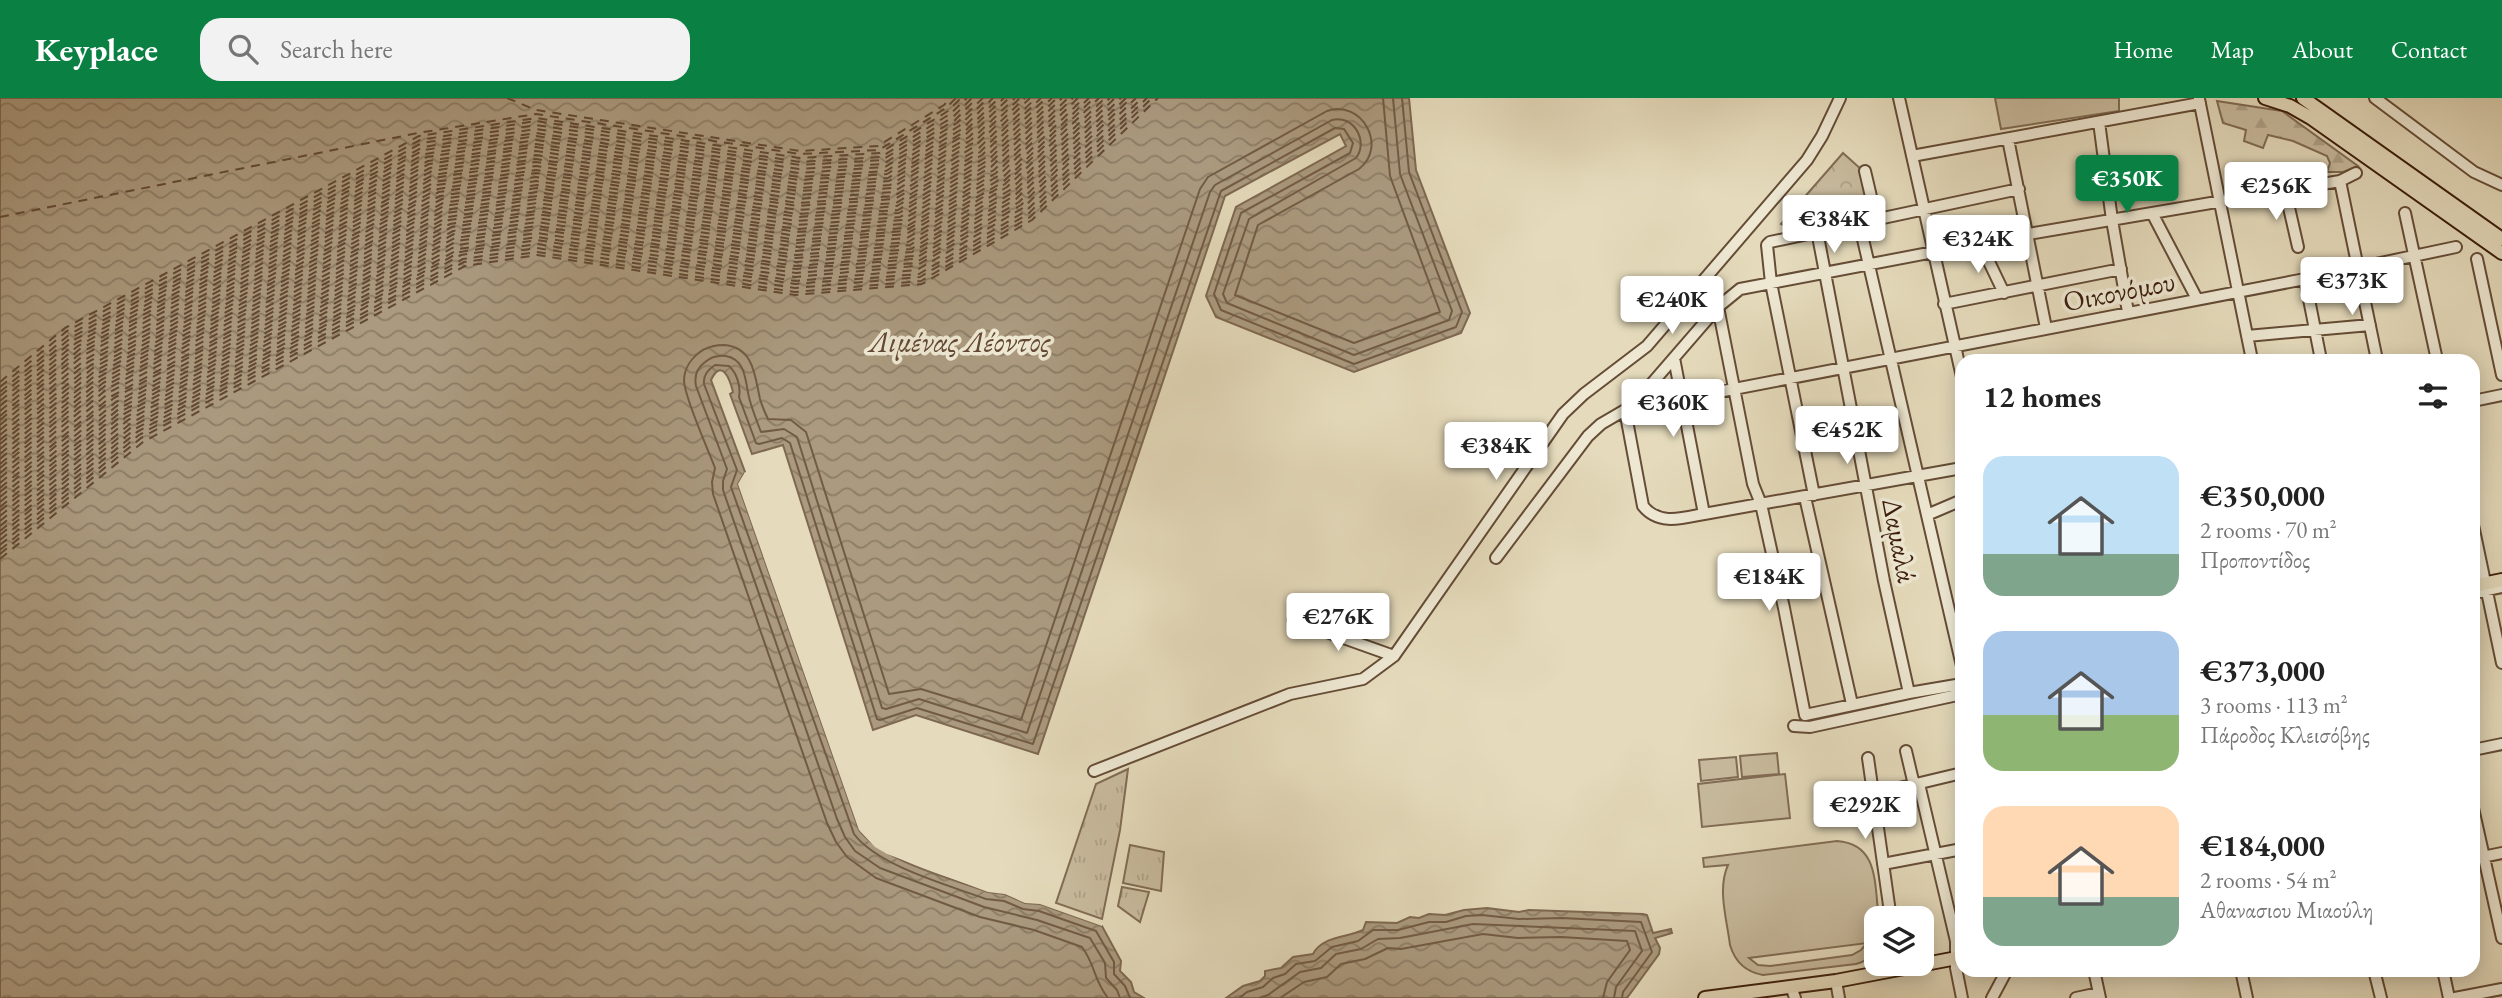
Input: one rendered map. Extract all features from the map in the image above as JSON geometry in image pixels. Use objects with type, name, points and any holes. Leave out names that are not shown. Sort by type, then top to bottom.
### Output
[{"type":"main road","points":[[2265,98],[2290,106],[2311,118],[2502,253]]},
{"type":"main road","points":[[2303,98],[2502,239]]},
{"type":"main road","points":[[2481,587],[2502,580]]},
{"type":"main road","points":[[1934,962],[1955,959]]},
{"type":"main road","points":[[1705,998],[1793,992],[1864,975]]},
{"type":"street","points":[[1094,771],[1290,694],[1363,679],[1394,656],[1563,414],[1584,394],[1647,345],[1807,159],[1822,136],[1840,98]]},
{"type":"street","points":[[1899,98],[1956,354]]},
{"type":"street","points":[[2375,98],[2474,172],[2502,185]]},
{"type":"street","points":[[1912,156],[2200,101],[2251,354]]},
{"type":"street","points":[[2099,122],[2128,312]]},
{"type":"street","points":[[2008,139],[2046,328]]},
{"type":"street","points":[[1865,171],[1876,218]]},
{"type":"street","points":[[1496,558],[1588,436],[1601,424],[1625,410],[1718,307],[1740,289],[2028,234],[2340,181],[2356,173]]},
{"type":"street","points":[[2340,181],[2376,354]]},
{"type":"street","points":[[1852,704],[1809,496],[1766,251],[1770,242],[2019,189]]},
{"type":"street","points":[[2285,190],[2298,247]]},
{"type":"street","points":[[2152,213],[2197,299]]},
{"type":"street","points":[[2404,213],[2436,354]]},
{"type":"street","points":[[1859,222],[1955,636]]},
{"type":"street","name":"Δαμαλά","points":[[1817,231],[1884,580],[1909,693]]},
{"type":"street","points":[[1980,243],[2004,293]]},
{"type":"street","name":"Οικονόμου","points":[[1625,410],[2305,279],[2456,247]]},
{"type":"street","points":[[2477,260],[2502,375]]},
{"type":"street","points":[[1944,304],[2121,269]]},
{"type":"street","points":[[2305,279],[2320,354]]},
{"type":"street","points":[[1718,307],[1753,484],[1761,504],[1805,715]]},
{"type":"street","points":[[2247,336],[2370,325]]},
{"type":"street","points":[[1674,358],[1704,514]]},
{"type":"street","points":[[2480,400],[2502,395]]},
{"type":"street","points":[[1625,410],[1643,506],[1663,519],[1955,469]]},
{"type":"street","points":[[1927,515],[1955,503]]},
{"type":"street","points":[[2502,587],[2481,587],[2502,663]]},
{"type":"street","points":[[1293,620],[1394,656]]},
{"type":"street","points":[[1955,685],[1805,715],[1794,726],[1810,727],[1955,696]]},
{"type":"street","points":[[2480,749],[2502,744]]},
{"type":"street","points":[[1906,751],[1936,853],[1955,937]]},
{"type":"street","points":[[1868,758],[1889,906]]},
{"type":"street","points":[[1874,794],[1955,775]]},
{"type":"street","points":[[1884,864],[1955,850]]},
{"type":"street","points":[[2480,858],[2502,853]]},
{"type":"street","points":[[2480,865],[2502,938]]},
{"type":"street","points":[[1960,977],[1962,998]]},
{"type":"street","points":[[1992,998],[2003,977]]},
{"type":"street","points":[[2076,998],[2100,996],[2096,977]]},
{"type":"street","points":[[2242,977],[2246,998]]},
{"type":"street","points":[[2376,977],[2381,998]]},
{"type":"street","points":[[2444,977],[2449,998]]},
{"type":"street","points":[[1836,981],[1839,998]]},
{"type":"street","points":[[2455,998],[2502,989]]},
{"type":"green space","points":[[1995,98],[2119,98],[2119,111],[2001,129]]},
{"type":"green space","points":[[2217,101],[2282,111],[2358,166],[2343,172],[2327,172],[2330,163],[2327,156],[2293,141],[2268,135],[2263,148],[2244,141],[2246,130],[2223,123]]},
{"type":"green space","points":[[1843,153],[1862,170],[1872,216],[1799,233],[1781,224]]},
{"type":"green space","points":[[1777,753],[1779,774],[1742,777],[1740,756]]},
{"type":"green space","points":[[1736,757],[1738,777],[1701,781],[1699,760]]},
{"type":"green space","points":[[1128,769],[1120,830],[1102,919],[1056,903],[1096,784]]},
{"type":"green space","points":[[1785,774],[1790,818],[1702,827],[1698,784]]},
{"type":"green space","points":[[1837,841],[1851,844],[1868,858],[1875,881],[1878,906],[1864,906],[1864,943],[1749,958],[1758,965],[1770,966],[1852,955],[1864,946],[1864,961],[1763,975],[1746,969],[1738,961],[1730,945],[1723,894],[1728,865],[1704,867],[1703,858]]},
{"type":"green space","points":[[1130,845],[1164,852],[1161,891],[1123,883]]},
{"type":"green space","points":[[1122,887],[1149,892],[1140,922],[1118,906]]},
{"type":"water","name":"Λιμένας Λέοντος","points":[[0,98],[1409,98],[1416,170],[1470,313],[1461,333],[1354,372],[1216,317],[1206,296],[1236,207],[1346,146],[1340,134],[1225,196],[1038,754],[916,715],[873,730],[783,445],[752,454],[730,394],[733,392],[728,377],[719,370],[711,380],[745,472],[738,484],[859,830],[884,851],[919,868],[988,892],[1005,894],[1025,903],[1040,904],[1102,926],[1121,961],[1120,971],[1131,982],[1134,992],[1144,998],[0,998]]},
{"type":"water","points":[[1487,908],[1519,912],[1529,910],[1643,914],[1647,915],[1653,933],[1671,929],[1672,933],[1655,938],[1660,948],[1659,954],[1627,998],[1226,998],[1243,986],[1260,981],[1265,976],[1265,971],[1281,968],[1293,957],[1313,954],[1322,944],[1363,930],[1366,922],[1397,923],[1410,917]]},
{"type":"pier","points":[[745,472],[748,473],[742,485],[856,813],[870,838],[888,851],[989,889],[1041,901],[1102,922],[1102,926],[1040,904],[1025,903],[1005,894],[988,892],[887,854],[875,847],[859,830],[738,484]]},
{"type":"ferry route","points":[[507,98],[536,110],[800,151],[878,146],[951,98]]},
{"type":"ferry route","points":[[0,217],[418,133],[536,114],[800,154],[879,150],[946,108],[956,98]]},
{"type":"ferry route","points":[[0,382],[65,328],[419,136],[536,118],[800,158],[880,153],[948,111],[961,98]]},
{"type":"ferry route","points":[[0,387],[67,331],[420,140],[536,121],[800,162],[881,157],[950,114],[967,98]]},
{"type":"ferry route","points":[[0,392],[70,334],[422,143],[536,125],[800,165],[882,160],[953,117],[972,98]]},
{"type":"ferry route","points":[[0,396],[72,337],[423,147],[536,129],[799,169],[883,164],[955,120],[977,98]]},
{"type":"ferry route","points":[[0,401],[74,340],[424,150],[536,133],[799,173],[885,167],[957,123],[983,98]]},
{"type":"ferry route","points":[[0,406],[76,343],[425,154],[536,136],[799,177],[886,171],[959,126],[988,98]]},
{"type":"ferry route","points":[[0,411],[78,346],[427,157],[536,140],[799,180],[887,174],[962,129],[993,98]]},
{"type":"ferry route","points":[[0,416],[80,349],[428,161],[536,144],[799,184],[888,178],[964,132],[999,98]]},
{"type":"ferry route","points":[[0,420],[82,352],[429,164],[536,147],[799,188],[889,181],[966,134],[1004,98]]},
{"type":"ferry route","points":[[0,425],[84,355],[430,168],[536,151],[799,191],[890,185],[969,137],[1009,98]]},
{"type":"ferry route","points":[[0,430],[86,359],[432,171],[536,155],[799,195],[891,188],[971,140],[1015,98]]},
{"type":"ferry route","points":[[0,435],[88,362],[433,175],[536,159],[798,199],[893,192],[973,143],[1020,98]]},
{"type":"ferry route","points":[[0,440],[91,365],[434,178],[536,162],[798,203],[894,196],[975,146],[1025,98]]},
{"type":"ferry route","points":[[0,444],[93,368],[435,182],[536,166],[798,206],[895,199],[978,149],[1030,98]]},
{"type":"ferry route","points":[[0,449],[95,371],[437,185],[536,170],[798,210],[896,203],[980,152],[1036,98]]},
{"type":"ferry route","points":[[0,454],[97,374],[438,189],[536,173],[798,214],[897,206],[982,155],[1041,98]]},
{"type":"ferry route","points":[[0,459],[99,377],[439,192],[536,177],[798,217],[898,210],[985,158],[1046,98]]},
{"type":"ferry route","points":[[0,464],[101,380],[440,196],[536,181],[797,221],[899,213],[987,161],[1052,98]]},
{"type":"ferry route","points":[[0,468],[103,383],[442,199],[537,185],[797,225],[900,217],[989,164],[1057,98]]},
{"type":"ferry route","points":[[0,473],[105,386],[443,203],[537,188],[797,229],[902,220],[991,167],[1062,98]]},
{"type":"ferry route","points":[[0,478],[107,389],[444,206],[537,192],[797,232],[903,224],[994,170],[1068,98]]},
{"type":"ferry route","points":[[0,483],[110,392],[445,210],[537,196],[797,236],[904,228],[996,173],[1073,98]]},
{"type":"ferry route","points":[[0,488],[112,396],[447,213],[537,199],[797,240],[905,231],[998,176],[1078,98]]},
{"type":"ferry route","points":[[0,492],[114,398],[448,217],[537,203],[797,243],[906,234],[1001,179],[1084,98]]},
{"type":"ferry route","points":[[0,497],[116,402],[449,220],[537,207],[797,247],[907,238],[1003,182],[1089,98]]},
{"type":"ferry route","points":[[0,502],[118,405],[450,224],[537,211],[796,251],[908,242],[1005,184],[1094,98]]},
{"type":"ferry route","points":[[0,507],[120,408],[452,227],[537,214],[796,255],[910,245],[1007,187],[1099,98]]},
{"type":"ferry route","points":[[0,511],[122,411],[453,231],[537,218],[796,258],[911,249],[1010,190],[1105,98]]},
{"type":"ferry route","points":[[0,516],[124,414],[454,234],[537,222],[796,262],[912,252],[1012,193],[1110,98]]},
{"type":"ferry route","points":[[0,521],[126,417],[455,238],[537,226],[796,266],[913,256],[1014,196],[1115,98]]},
{"type":"ferry route","points":[[0,526],[128,420],[457,241],[537,229],[796,269],[914,259],[1016,199],[1121,98]]},
{"type":"ferry route","points":[[0,531],[131,423],[458,245],[537,233],[796,273],[915,263],[1019,202],[1126,98]]},
{"type":"ferry route","points":[[0,535],[133,426],[459,249],[537,237],[795,277],[916,266],[1021,205],[1131,98]]},
{"type":"ferry route","points":[[0,540],[135,429],[460,252],[537,240],[795,281],[917,270],[1023,208],[1136,98]]},
{"type":"ferry route","points":[[0,545],[137,432],[461,255],[537,244],[795,284],[919,274],[1026,211],[1142,98]]},
{"type":"ferry route","points":[[0,550],[139,435],[463,259],[537,248],[795,288],[920,277],[1028,214],[1147,98]]},
{"type":"ferry route","points":[[0,554],[141,438],[464,262],[537,252],[795,292],[921,281],[1030,217],[1152,98]]},
{"type":"ferry route","points":[[0,559],[143,442],[465,266],[537,255],[795,295],[922,284],[1032,220],[1158,98]]}]
